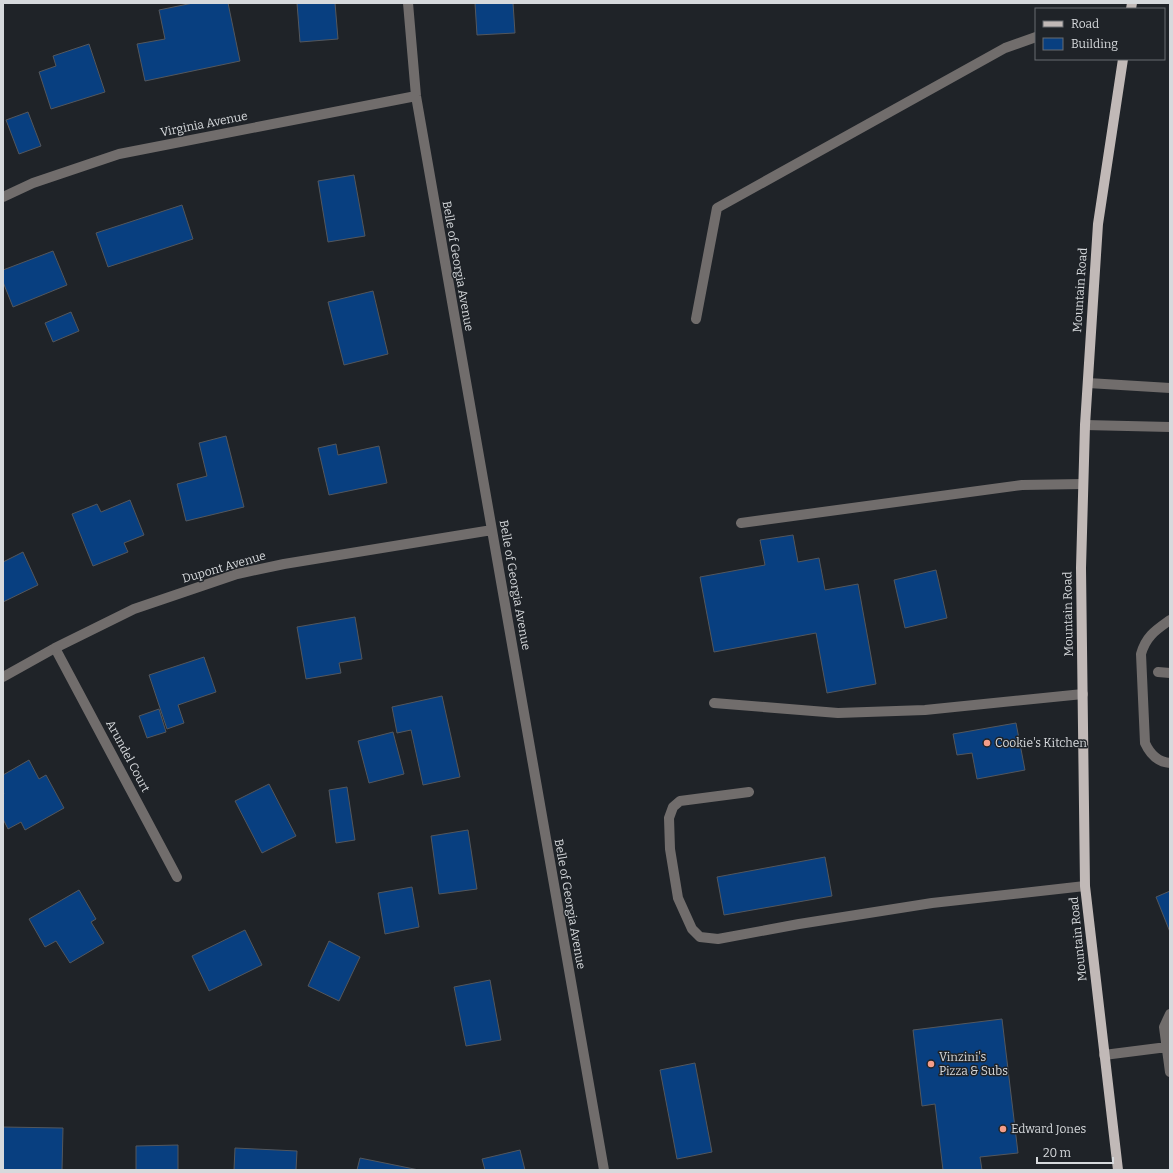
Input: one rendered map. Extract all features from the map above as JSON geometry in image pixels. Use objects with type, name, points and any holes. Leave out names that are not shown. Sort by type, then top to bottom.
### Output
[{"type":"main road","name":"Mountain Road","points":[[1118,1170],[1085,886],[1080,568],[1085,425],[1098,224],[1123,60]]},
{"type":"street","name":"Belle of Georgia Avenue","points":[[408,3],[416,96],[604,1170]]},
{"type":"street","points":[[696,319],[716,208],[1005,48],[1035,37]]},
{"type":"street","name":"Virginia Avenue","points":[[3,197],[33,183],[119,154],[416,96]]},
{"type":"street","points":[[1088,383],[1170,388]]},
{"type":"street","points":[[1085,425],[1170,427]]},
{"type":"street","points":[[741,523],[1022,485],[1083,484]]},
{"type":"street","name":"Dupont Avenue","points":[[3,677],[55,648],[134,609],[237,574],[284,564],[492,530]]},
{"type":"street","points":[[1170,620],[1156,630],[1144,643],[1141,654],[1145,743],[1149,752],[1157,759],[1170,763]]},
{"type":"street","name":"Arundel Court","points":[[55,648],[177,877]]},
{"type":"street","points":[[1158,672],[1170,673]]},
{"type":"street","points":[[714,703],[838,713],[925,710],[1082,694]]},
{"type":"street","points":[[748,792],[680,800],[673,807],[669,818],[670,849],[678,898],[692,929],[700,938],[718,940],[799,924],[932,903],[1085,886]]},
{"type":"street","points":[[1170,1014],[1164,1027],[1170,1072]]},
{"type":"street","points":[[1104,1056],[1166,1047]]},
{"type":"building","points":[[193,3],[228,3],[240,61],[145,81],[137,44],[165,39],[159,10]]},
{"type":"building","points":[[297,3],[335,3],[338,39],[300,42]]},
{"type":"building","points":[[475,3],[513,3],[515,33],[477,35]]},
{"type":"building","points":[[89,44],[105,92],[51,109],[39,72],[56,66],[53,56]]},
{"type":"building","points":[[28,112],[41,146],[19,154],[6,120]]},
{"type":"building","points":[[354,175],[365,236],[328,242],[318,181]]},
{"type":"building","points":[[182,205],[193,239],[108,267],[96,233]]},
{"type":"building","points":[[53,251],[67,285],[13,307],[3,282],[3,270]]},
{"type":"building","points":[[373,291],[388,354],[344,365],[328,302]]},
{"type":"building","points":[[71,312],[79,331],[53,342],[45,323]]},
{"type":"building","points":[[226,436],[244,507],[186,521],[177,484],[207,476],[199,443]]},
{"type":"building","points":[[336,444],[338,455],[379,446],[387,483],[329,495],[318,448]]},
{"type":"building","points":[[130,500],[144,535],[124,543],[128,552],[93,566],[72,514],[97,504],[101,512]]},
{"type":"building","points":[[793,535],[798,562],[819,558],[825,590],[858,584],[876,684],[827,693],[816,633],[714,652],[700,577],[765,565],[760,540]]},
{"type":"building","points":[[23,552],[38,585],[3,602],[3,562]]},
{"type":"building","points":[[936,570],[947,618],[905,628],[894,580]]},
{"type":"building","points":[[355,617],[362,659],[339,663],[341,673],[306,679],[297,627]]},
{"type":"building","points":[[204,657],[216,692],[178,705],[184,723],[167,729],[149,675]]},
{"type":"building","points":[[442,696],[460,777],[423,785],[411,730],[397,733],[392,707]]},
{"type":"building","points":[[159,709],[166,732],[147,738],[139,716]]},
{"type":"building","name":"Cookie's Kitchen","points":[[1016,723],[1025,770],[977,779],[972,753],[957,755],[953,734]]},
{"type":"building","points":[[393,732],[404,774],[369,783],[358,741]]},
{"type":"building","points":[[29,760],[39,779],[46,775],[64,808],[25,830],[21,822],[8,829],[3,819],[3,775]]},
{"type":"building","points":[[269,784],[296,836],[262,853],[235,801]]},
{"type":"building","points":[[347,787],[355,840],[336,843],[329,790]]},
{"type":"building","points":[[468,830],[477,889],[439,894],[431,836]]},
{"type":"building","points":[[825,857],[832,896],[724,915],[717,877]]},
{"type":"building","points":[[412,887],[419,927],[385,934],[378,893]]},
{"type":"building","points":[[79,890],[96,919],[91,922],[104,943],[70,963],[56,941],[45,947],[29,919]]},
{"type":"building","points":[[1170,891],[1170,932],[1156,897]]},
{"type":"building","points":[[245,930],[262,965],[209,991],[192,956]]},
{"type":"building","points":[[329,941],[360,957],[339,1001],[308,986]]},
{"type":"building","points":[[490,980],[501,1040],[466,1046],[454,987]]},
{"type":"building","points":[[1002,1019],[1018,1153],[980,1157],[982,1170],[943,1170],[935,1104],[922,1106],[913,1030]]},
{"type":"building","points":[[695,1063],[712,1152],[677,1159],[660,1070]]},
{"type":"building","points":[[3,1127],[63,1128],[62,1170],[3,1170]]},
{"type":"building","points":[[178,1145],[178,1170],[136,1170],[136,1146]]},
{"type":"building","points":[[235,1148],[297,1151],[296,1170],[234,1170]]},
{"type":"building","points":[[520,1150],[525,1170],[485,1170],[482,1159]]},
{"type":"building","points":[[360,1158],[419,1170],[357,1170]]},
{"type":"place","name":"Cookie's Kitchen","points":[[987,743]]},
{"type":"place","name":"Vinzini's Pizza & Subs","points":[[931,1064]]},
{"type":"place","name":"Edward Jones","points":[[1003,1129]]}]
